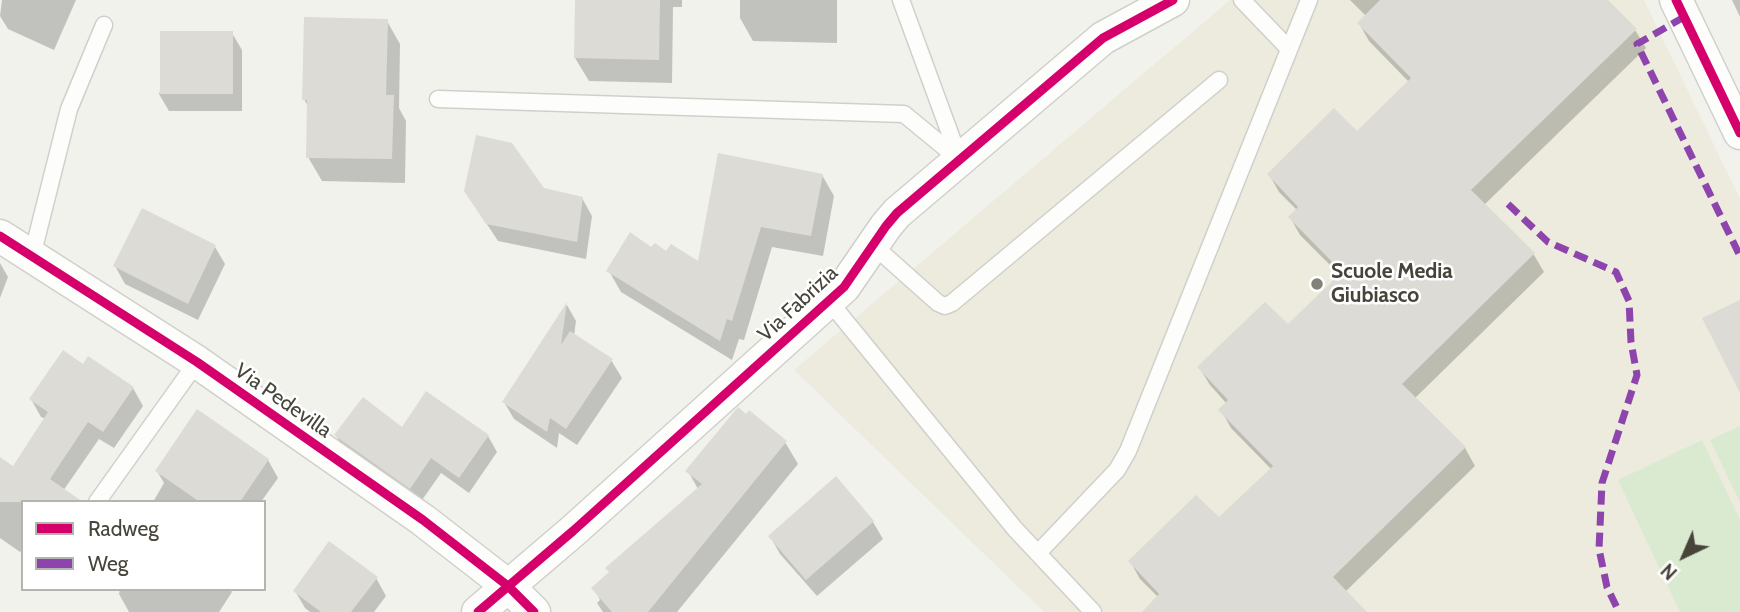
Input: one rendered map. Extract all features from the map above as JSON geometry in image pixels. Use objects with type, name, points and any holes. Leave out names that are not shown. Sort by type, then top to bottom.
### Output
[{"type":"street","name":"Via Fabrizia","points":[[478,612],[829,301],[853,276],[897,213],[1103,38],[1173,0]]},
{"type":"street","points":[[1676,0],[1740,132]]},
{"type":"street","name":"Via Pedevilla","points":[[0,236],[197,362],[423,520],[508,586],[534,612]]},
{"type":"lane","points":[[901,0],[960,160]]},
{"type":"lane","points":[[1241,0],[1289,49]]},
{"type":"lane","points":[[1038,553],[1118,470],[1128,451],[1309,0]]},
{"type":"lane","points":[[32,256],[69,109],[104,25]]},
{"type":"lane","points":[[874,246],[938,303],[945,306],[952,303],[1219,80]]},
{"type":"lane","points":[[438,99],[904,114],[960,160]]},
{"type":"lane","points":[[829,301],[1015,529],[1093,612]]},
{"type":"lane","points":[[98,500],[197,362]]},
{"type":"shaded area","name":"Scuole Media Giubiasco","points":[[1230,0],[1644,0],[1740,199],[1740,612],[1044,612],[794,370]]},
{"type":"green space","points":[[1740,426],[1740,502],[1710,440]]},
{"type":"green space","points":[[1702,440],[1740,520],[1740,612],[1680,612],[1618,480]]},
{"type":"building","points":[[575,0],[660,0],[659,60],[574,58]]},
{"type":"building","points":[[1380,0],[1608,0],[1637,29],[1471,190],[1535,253],[1402,384],[1466,447],[1333,577],[1367,612],[1142,612],[1159,594],[1128,561],[1196,495],[1219,517],[1273,466],[1218,410],[1228,400],[1197,367],[1265,302],[1288,324],[1342,272],[1288,217],[1298,207],[1267,174],[1334,108],[1357,131],[1411,78],[1357,23]]},
{"type":"building","points":[[304,17],[388,19],[386,95],[394,95],[392,159],[306,158],[307,100],[302,100]]},
{"type":"building","points":[[160,31],[233,31],[233,94],[160,94]]},
{"type":"building","points":[[476,135],[512,143],[544,188],[583,197],[577,242],[486,224],[464,191]]},
{"type":"building","points":[[718,153],[823,174],[811,236],[761,227],[732,321],[727,319],[720,341],[606,271],[630,232],[651,247],[655,243],[666,251],[671,244],[698,261]]},
{"type":"building","points":[[142,208],[216,245],[188,304],[113,266]]},
{"type":"building","points":[[1740,300],[1740,393],[1702,318]]},
{"type":"building","points":[[567,302],[561,345],[570,331],[613,359],[566,429],[550,418],[547,432],[502,402]]},
{"type":"building","points":[[63,350],[83,364],[88,356],[134,387],[103,432],[88,422],[50,479],[80,500],[0,502],[0,457],[13,466],[48,412],[29,399]]},
{"type":"building","points":[[426,391],[489,435],[459,478],[431,458],[410,489],[334,435],[363,397],[402,427]]},
{"type":"building","points":[[738,407],[746,414],[749,410],[787,441],[648,612],[612,612],[591,588],[609,572],[605,568],[702,484],[685,471]]},
{"type":"building","points":[[197,409],[269,459],[241,500],[197,500],[155,471]]},
{"type":"building","points":[[836,476],[874,521],[806,580],[768,536]]},
{"type":"building","points":[[329,541],[378,577],[351,612],[321,612],[293,591]]},
{"type":"marked path","points":[[1684,17],[1637,44],[1740,256]]},
{"type":"marked path","points":[[1508,204],[1548,242],[1616,272],[1629,301],[1631,342],[1637,375],[1602,483],[1599,549],[1607,587],[1619,612]]},
{"type":"cycle path","points":[[478,612],[573,531],[844,287],[897,213],[1103,38],[1173,0]]},
{"type":"cycle path","points":[[1676,0],[1740,133]]},
{"type":"cycle path","points":[[0,236],[197,362],[423,520],[508,586],[534,612]]},
{"type":"place","name":"Scuole Media Giubiasco","points":[[1317,284]]}]
